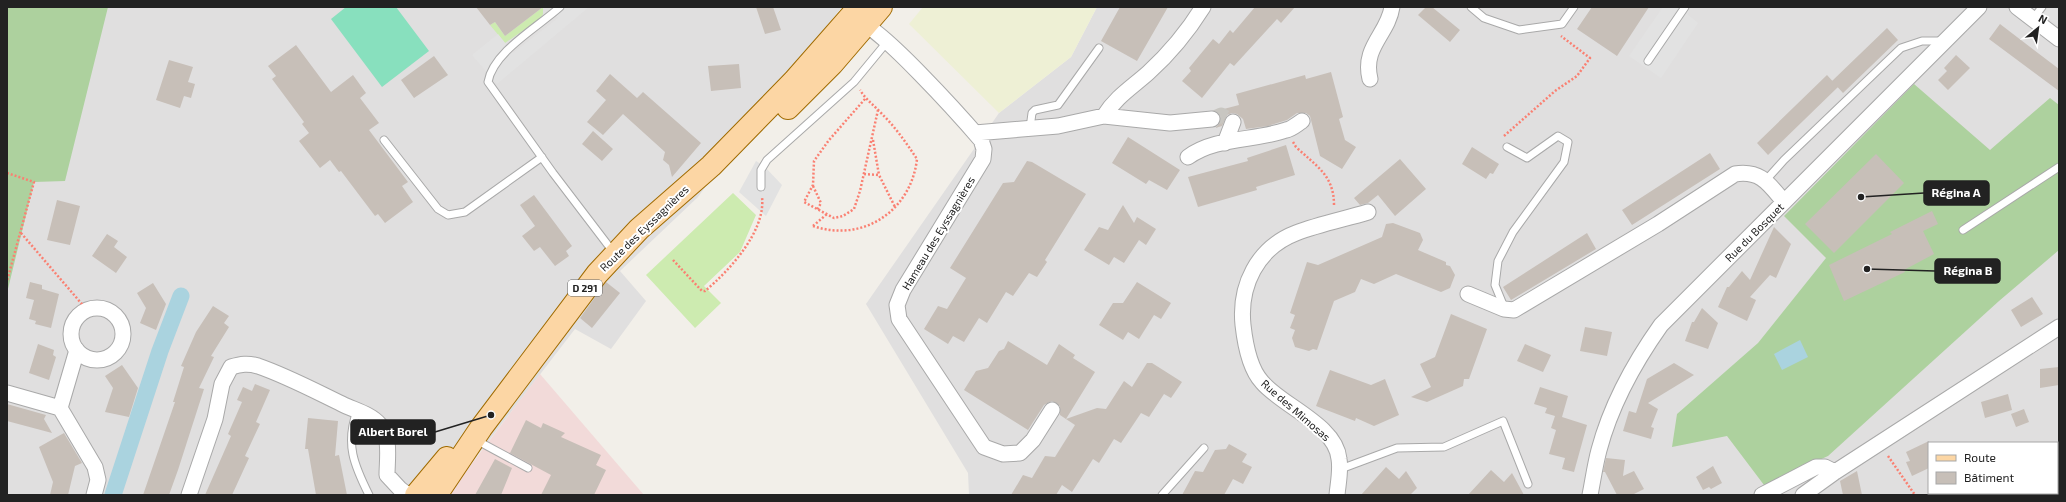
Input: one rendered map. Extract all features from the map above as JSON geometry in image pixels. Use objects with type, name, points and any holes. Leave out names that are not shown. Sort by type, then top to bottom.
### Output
[{"type":"main road","name":"Route des Eyssagnières","points":[[436,495],[478,433],[581,293],[615,253],[711,166],[753,139],[779,117],[832,64],[860,15],[881,7]]},
{"type":"main road","name":"Route des Eyssagnières","points":[[416,495],[447,458],[478,433]]},
{"type":"street","points":[[1104,116],[1113,102],[1149,73],[1179,40],[1203,7]]},
{"type":"street","points":[[1370,79],[1367,67],[1372,50],[1391,16],[1392,7]]},
{"type":"street","name":"Rue du Bosquet","points":[[1590,495],[1599,450],[1610,416],[1629,375],[1661,325],[1979,7]]},
{"type":"street","points":[[2017,7],[2038,13],[2059,39]]},
{"type":"street","name":"Hameau des Eyssagnières","points":[[860,15],[909,62],[975,133],[981,140],[984,149],[983,159],[902,290],[897,305],[899,319],[984,447],[1003,454],[1020,453],[1033,440],[1052,410]]},
{"type":"street","points":[[975,133],[1058,126],[1104,116],[1170,123],[1212,119]]},
{"type":"street","points":[[1188,157],[1197,150],[1287,130],[1302,121]]},
{"type":"street","points":[[1225,143],[1233,122]]},
{"type":"street","points":[[1468,294],[1504,309],[1514,310],[1658,224],[1735,174],[1755,174],[1766,180],[1784,202]]},
{"type":"street","name":"Rue des Mimosas","points":[[1338,495],[1339,459],[1333,442],[1325,432],[1277,396],[1261,381],[1252,364],[1244,340],[1242,310],[1245,287],[1255,266],[1272,247],[1295,233],[1368,212]]},
{"type":"street","points":[[96,308],[104,309],[115,316],[122,327],[120,344],[112,354],[100,359],[92,359],[83,356],[77,350],[71,336],[72,327],[80,314],[87,310],[96,308]]},
{"type":"street","points":[[1803,495],[1834,472],[1880,444],[2059,327]]},
{"type":"street","points":[[60,408],[77,350]]},
{"type":"street","points":[[189,495],[215,419],[222,384],[231,367],[244,363],[258,366],[357,411],[379,424],[384,430],[387,446],[387,475],[400,490],[408,495]]},
{"type":"street","points":[[7,393],[60,408],[95,467],[98,480],[94,495]]},
{"type":"street","points":[[1762,495],[1816,467],[1826,467],[1834,472]]},
{"type":"lane","points":[[560,7],[510,49],[494,65],[490,72],[488,82],[542,157],[615,253]]},
{"type":"lane","points":[[1471,7],[1484,18],[1519,30],[1562,24],[1574,7]]},
{"type":"lane","points":[[1648,61],[1684,7]]},
{"type":"lane","points":[[1766,180],[1784,160],[1901,48],[1922,41],[1945,41]]},
{"type":"lane","points":[[761,187],[761,170],[767,160],[854,82],[887,42]]},
{"type":"lane","points":[[1030,128],[1032,114],[1035,110],[1058,105],[1099,48]]},
{"type":"lane","points":[[1504,309],[1495,285],[1498,261],[1513,232],[1564,162],[1568,142],[1558,136],[1528,158],[1507,147]]},
{"type":"lane","points":[[384,140],[438,209],[448,215],[465,212],[542,157]]},
{"type":"lane","points":[[1963,230],[2059,167]]},
{"type":"lane","points":[[357,411],[351,428],[351,454],[369,495]]},
{"type":"lane","points":[[1338,470],[1397,448],[1444,447],[1503,421],[1528,484]]},
{"type":"lane","points":[[478,433],[528,468]]},
{"type":"lane","points":[[1162,495],[1204,448]]},
{"type":"path","points":[[1507,147],[1498,141],[1555,91],[1577,76],[1590,58],[1556,32],[1562,24]]},
{"type":"path","points":[[826,214],[813,226],[835,231],[849,231],[883,219],[895,207],[907,191],[916,170],[917,159],[898,132],[878,110],[865,99],[829,140],[814,161],[813,185],[804,202],[834,218],[854,209],[873,138],[878,110]]},
{"type":"path","points":[[1287,130],[1296,147],[1328,178],[1334,192],[1337,222]]},
{"type":"path","points":[[873,138],[879,174],[895,207]]},
{"type":"path","points":[[7,173],[34,182],[7,281]]},
{"type":"path","points":[[864,174],[879,174]]},
{"type":"path","points":[[813,185],[821,203],[817,210]]},
{"type":"path","points":[[673,260],[702,291],[705,291],[742,254],[748,245],[760,215],[762,201],[761,187]]},
{"type":"path","points":[[20,233],[87,310]]},
{"type":"path","points":[[1880,444],[1915,495]]},
{"type":"shaded area","points":[[7,7],[842,7],[770,97],[698,197],[620,271],[646,301],[611,349],[575,329],[447,495],[7,495]]},
{"type":"shaded area","points":[[550,7],[589,7],[497,84],[472,55],[498,34],[513,53],[558,18]]},
{"type":"shaded area","points":[[1097,7],[2059,7],[2059,495],[969,495],[968,473],[866,304],[999,113],[1071,57]]},
{"type":"shaded area","points":[[1663,7],[1691,7],[1687,14],[1698,23],[1661,78],[1629,56]]},
{"type":"shaded area","points":[[2034,7],[2059,7],[2059,26],[2039,11]]},
{"type":"shaded area","points":[[756,161],[764,166],[782,185],[766,216],[739,192]]},
{"type":"shaded area","points":[[540,374],[644,495],[448,495]]},
{"type":"green space","points":[[7,7],[108,7],[65,181],[34,182],[7,293]]},
{"type":"green space","points":[[346,7],[396,7],[429,51],[382,87],[331,19]]},
{"type":"green space","points":[[543,7],[543,14],[540,19],[505,43],[490,25],[495,22],[505,36]]},
{"type":"green space","points":[[923,7],[1097,7],[1071,57],[999,113],[909,24]]},
{"type":"green space","points":[[1914,84],[1990,150],[2050,98],[2059,105],[2059,250],[1999,301],[1828,456],[1764,485],[1727,436],[1672,447],[1677,414],[1758,343],[1826,258],[1784,216]]},
{"type":"green space","points":[[733,193],[756,215],[740,252],[704,286],[721,303],[695,328],[646,275]]},
{"type":"water","points":[[1800,340],[1808,357],[1782,370],[1774,354]]},
{"type":"building","points":[[476,7],[543,7],[505,36],[495,22],[490,25]]},
{"type":"building","points":[[756,7],[773,7],[781,30],[765,34]]},
{"type":"building","points":[[1120,7],[1168,7],[1137,61],[1101,41]]},
{"type":"building","points":[[1255,7],[1295,7],[1281,23],[1277,19],[1234,66],[1230,63],[1202,98],[1182,81],[1191,71],[1189,68],[1213,39],[1219,44],[1230,30],[1233,33]]},
{"type":"building","points":[[1426,7],[1432,7],[1460,30],[1450,42],[1418,15]]},
{"type":"building","points":[[1592,7],[1649,7],[1617,56],[1577,29]]},
{"type":"building","points":[[2000,24],[2059,69],[2059,91],[1989,39]]},
{"type":"building","points":[[1887,28],[1898,40],[1843,93],[1832,81]]},
{"type":"building","points":[[296,45],[331,92],[353,75],[366,93],[360,98],[379,123],[369,130],[408,182],[402,186],[413,202],[385,223],[378,214],[375,216],[341,171],[339,172],[330,160],[320,168],[299,141],[309,133],[302,124],[304,122],[272,79],[276,76],[268,66]]},
{"type":"building","points":[[1956,55],[1970,68],[1948,90],[1938,80],[1947,71],[1944,68]]},
{"type":"building","points":[[434,56],[448,75],[414,98],[401,80]]},
{"type":"building","points":[[169,60],[193,67],[188,82],[195,84],[191,98],[184,96],[180,108],[156,100]]},
{"type":"building","points":[[739,64],[741,88],[711,91],[708,66]]},
{"type":"building","points":[[1331,72],[1343,117],[1339,119],[1345,140],[1356,147],[1342,169],[1320,156],[1310,116],[1306,113],[1297,113],[1287,120],[1268,126],[1246,129],[1243,119],[1237,114],[1232,113],[1227,115],[1222,126],[1215,128],[1220,123],[1221,119],[1216,111],[1239,105],[1236,94],[1305,75],[1306,79]]},
{"type":"building","points":[[610,74],[637,98],[643,92],[701,143],[672,177],[669,165],[663,160],[665,152],[623,114],[603,135],[587,122],[606,100],[596,91]]},
{"type":"building","points":[[1827,75],[1838,87],[1768,155],[1757,143]]},
{"type":"building","points":[[593,131],[613,149],[602,161],[582,144]]},
{"type":"building","points":[[1128,137],[1180,170],[1167,190],[1149,180],[1146,184],[1112,163]]},
{"type":"building","points":[[1286,145],[1295,175],[1256,187],[1257,190],[1198,207],[1188,177],[1248,161],[1247,158]]},
{"type":"building","points":[[1472,147],[1499,164],[1493,174],[1490,173],[1486,179],[1462,164]]},
{"type":"building","points":[[1710,153],[1720,169],[1632,225],[1622,210]]},
{"type":"building","points":[[1876,154],[1904,183],[1834,253],[1805,224]]},
{"type":"building","points":[[1400,159],[1426,189],[1395,216],[1378,195],[1368,203],[1360,205],[1354,198]]},
{"type":"building","points":[[1027,161],[1032,162],[1086,194],[1045,260],[1047,262],[1037,277],[1029,273],[1013,296],[1006,292],[987,323],[979,318],[964,342],[953,336],[948,344],[924,329],[938,306],[947,309],[966,278],[950,268],[1003,183],[1014,182]]},
{"type":"building","points":[[534,195],[572,246],[566,251],[569,256],[555,266],[540,247],[534,251],[522,236],[535,226],[520,205]]},
{"type":"building","points":[[57,200],[80,206],[70,245],[47,240]]},
{"type":"building","points":[[1123,205],[1134,223],[1137,217],[1156,229],[1146,245],[1139,240],[1124,263],[1114,257],[1109,265],[1084,250],[1099,227],[1108,230]]},
{"type":"building","points":[[1932,211],[1938,224],[1923,231],[1934,254],[1904,270],[1905,272],[1844,301],[1829,265],[1892,234],[1890,232]]},
{"type":"building","points":[[1393,223],[1420,233],[1423,240],[1418,250],[1446,262],[1446,265],[1450,266],[1455,275],[1450,288],[1441,292],[1396,274],[1374,284],[1361,279],[1355,292],[1334,301],[1317,350],[1313,349],[1309,351],[1295,347],[1292,338],[1295,330],[1290,328],[1295,315],[1290,313],[1307,262],[1318,265],[1382,237],[1386,224]]},
{"type":"building","points":[[1774,227],[1791,244],[1776,278],[1770,275],[1750,297],[1756,300],[1747,321],[1718,307],[1727,287],[1729,287],[1742,271],[1750,280]]},
{"type":"building","points":[[1587,233],[1596,249],[1511,300],[1503,287]]},
{"type":"building","points":[[107,234],[118,241],[114,247],[127,257],[116,273],[92,256]]},
{"type":"building","points":[[30,282],[42,285],[42,289],[59,294],[51,328],[35,324],[36,321],[29,319],[34,300],[26,298]]},
{"type":"building","points":[[606,282],[620,293],[592,328],[580,318]]},
{"type":"building","points":[[1137,282],[1171,303],[1161,319],[1154,315],[1139,339],[1128,332],[1123,340],[1099,325],[1113,303],[1123,303]]},
{"type":"building","points":[[153,283],[166,304],[156,330],[140,323],[146,308],[137,293]]},
{"type":"building","points":[[2032,297],[2043,314],[2021,327],[2011,310]]},
{"type":"building","points":[[213,306],[229,316],[224,323],[229,327],[211,356],[214,357],[199,388],[204,389],[169,495],[143,495],[175,402],[173,402],[184,367],[181,366],[196,332]]},
{"type":"building","points":[[1702,308],[1718,323],[1708,349],[1685,341],[1692,322],[1694,322]]},
{"type":"building","points":[[1451,314],[1487,329],[1469,379],[1464,379],[1463,386],[1427,402],[1411,397],[1431,387],[1420,364],[1435,357]]},
{"type":"building","points":[[1585,327],[1612,332],[1607,356],[1580,351]]},
{"type":"building","points":[[1008,341],[1047,365],[1059,344],[1075,355],[1073,358],[1095,372],[1066,419],[1060,415],[1060,406],[1052,401],[1044,405],[1028,430],[964,390],[976,371],[988,368],[999,351],[1004,349]]},
{"type":"building","points":[[38,344],[54,350],[53,355],[56,357],[49,380],[29,373]]},
{"type":"building","points":[[1525,344],[1551,355],[1543,372],[1517,361]]},
{"type":"building","points":[[1147,363],[1152,363],[1182,382],[1171,398],[1164,394],[1149,417],[1141,413],[1121,443],[1114,439],[1099,463],[1093,459],[1072,492],[1062,485],[1056,495],[1011,495],[1023,475],[1032,478],[1045,456],[1055,457],[1075,425],[1066,419],[1097,408],[1106,409],[1124,381],[1132,387]]},
{"type":"building","points":[[1674,363],[1694,375],[1648,403],[1658,409],[1651,427],[1654,428],[1651,439],[1623,431],[1629,411],[1636,413],[1647,379]]},
{"type":"building","points":[[122,365],[138,388],[129,417],[105,412],[113,388],[105,376]]},
{"type":"building","points":[[2059,367],[2059,385],[2040,388],[2040,369]]},
{"type":"building","points":[[1330,370],[1371,385],[1385,379],[1399,415],[1374,426],[1356,418],[1355,421],[1316,406]]},
{"type":"building","points":[[255,384],[270,390],[256,422],[260,424],[245,456],[249,458],[232,495],[205,495],[231,436],[228,434],[242,402],[237,400],[243,387],[252,391]]},
{"type":"building","points":[[1540,387],[1568,396],[1562,417],[1587,425],[1574,472],[1562,469],[1565,458],[1549,454],[1556,430],[1551,428],[1555,416],[1545,413],[1547,408],[1534,404]]},
{"type":"building","points":[[2008,394],[2012,410],[1985,418],[1981,402]]},
{"type":"building","points":[[7,404],[46,415],[44,419],[52,433],[7,421]]},
{"type":"building","points":[[2024,409],[2029,422],[2016,427],[2011,414]]},
{"type":"building","points":[[308,418],[338,421],[335,456],[339,455],[347,495],[316,495],[308,449],[305,449]]},
{"type":"building","points":[[526,420],[541,428],[543,423],[565,433],[561,437],[601,455],[596,465],[606,470],[594,495],[541,495],[551,475],[510,453]]},
{"type":"building","points":[[64,433],[82,463],[75,466],[68,495],[50,495],[53,482],[39,447]]},
{"type":"building","points":[[1929,441],[1928,468],[1912,476],[1906,462],[1910,461],[1906,452]]},
{"type":"building","points":[[1229,444],[1247,454],[1242,462],[1252,467],[1243,484],[1233,479],[1224,495],[1182,495],[1195,471],[1203,472],[1215,450],[1226,449]]},
{"type":"building","points":[[1606,458],[1625,460],[1623,476],[1634,471],[1644,489],[1632,495],[1617,495],[1605,472],[1603,472]]},
{"type":"building","points":[[495,459],[512,468],[501,495],[475,495]]},
{"type":"building","points":[[1713,466],[1722,483],[1711,489],[1709,487],[1703,490],[1696,477]]},
{"type":"building","points":[[1386,467],[1399,479],[1406,471],[1417,488],[1410,495],[1361,495]]},
{"type":"building","points":[[1491,470],[1504,482],[1512,473],[1524,495],[1468,495]]},
{"type":"building","points":[[1857,471],[1862,495],[1843,495],[1840,481]]},
{"type":"waterway","points":[[113,495],[160,351],[181,296]]},
{"type":"tunnel","points":[[1212,119],[1221,115],[1233,122]]},
{"type":"place","name":"Régina A","points":[[1861,197]]},
{"type":"place","name":"Régina B","points":[[1867,269]]},
{"type":"place","name":"Albert Borel","points":[[491,415]]}]
